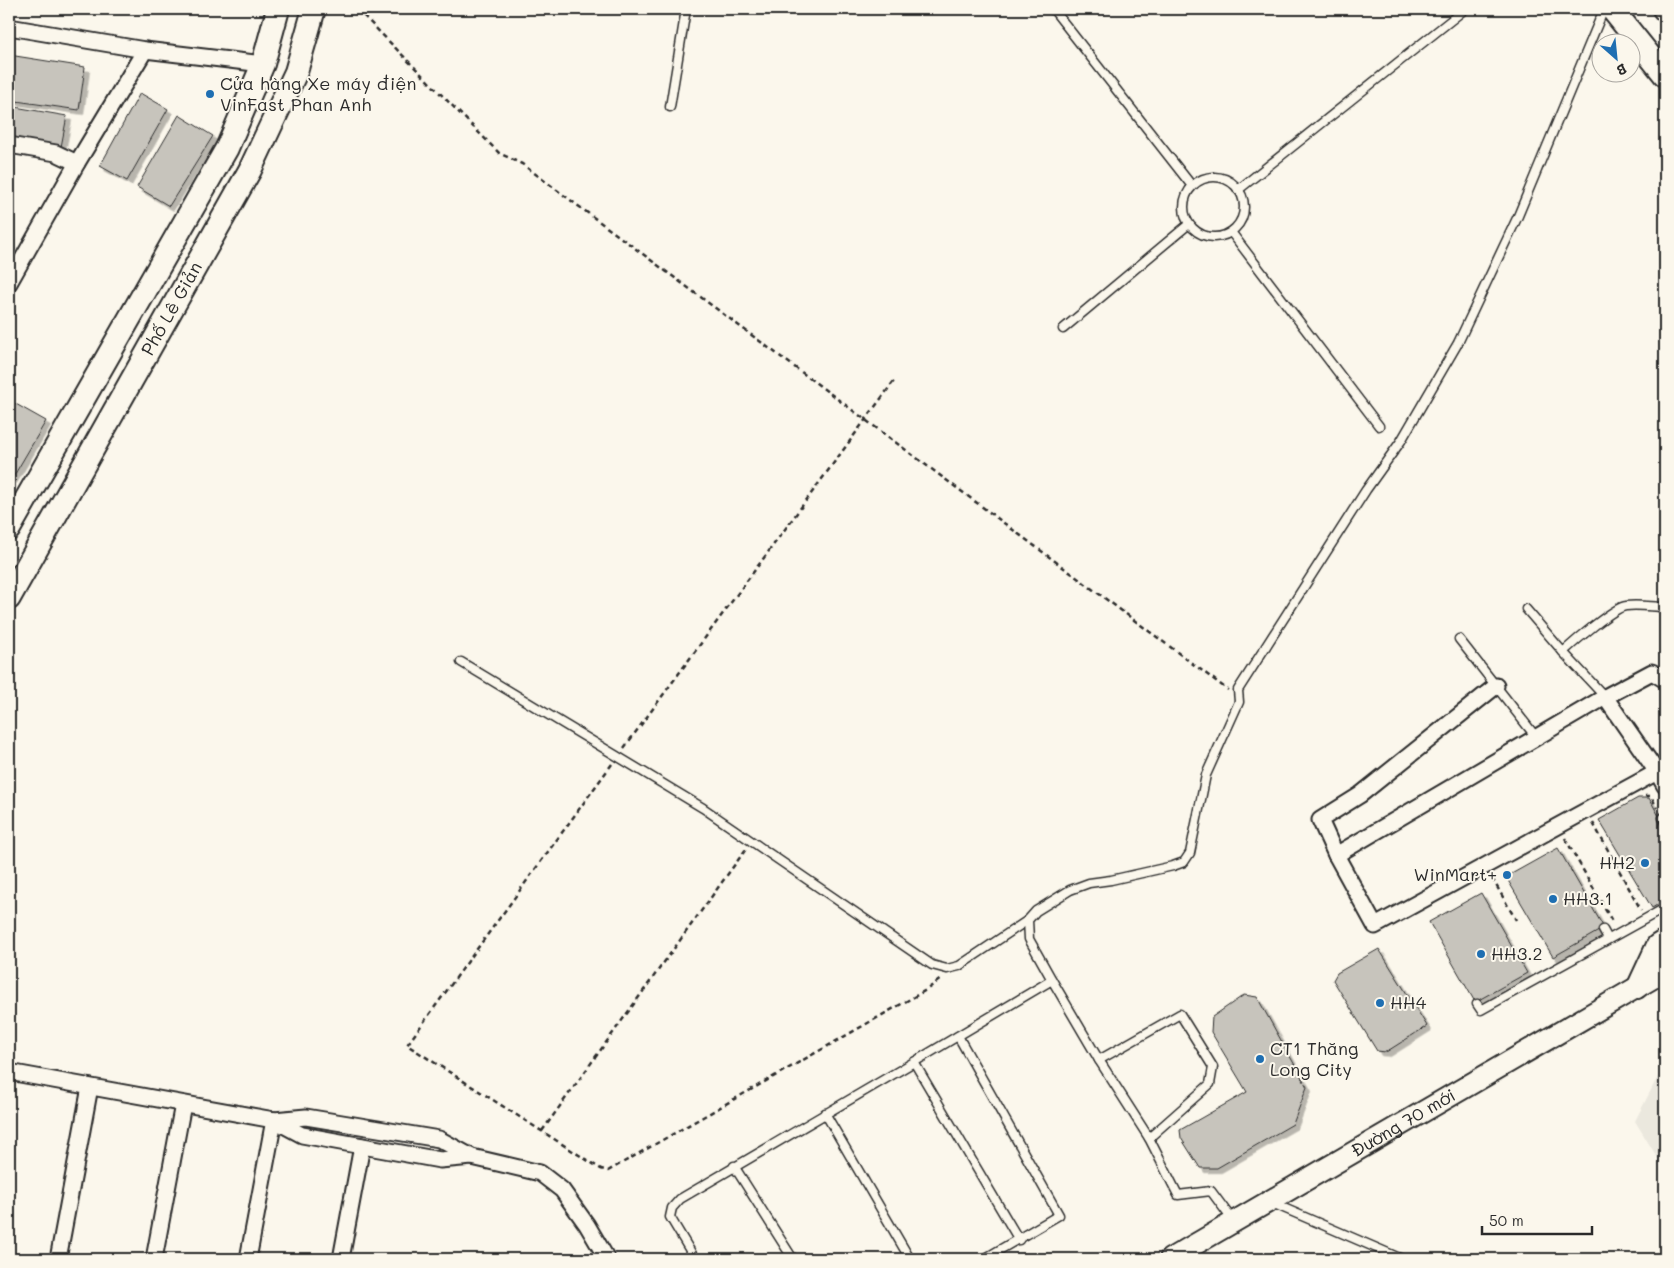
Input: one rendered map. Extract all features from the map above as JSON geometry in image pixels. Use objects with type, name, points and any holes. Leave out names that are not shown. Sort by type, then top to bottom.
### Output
[{"type":"main road","name":"Phố Lê Giản","points":[[10,524],[226,148],[263,64],[278,9]]},
{"type":"main road","name":"Phố Lê Giản","points":[[9,598],[250,170],[296,72],[314,9]]},
{"type":"main road","points":[[1612,9],[1665,75]]},
{"type":"main road","points":[[10,524],[42,539]]},
{"type":"street","points":[[9,27],[145,50],[263,64]]},
{"type":"street","points":[[9,283],[77,163],[145,50]]},
{"type":"street","points":[[9,145],[56,153],[77,163]]},
{"type":"street","points":[[1336,855],[1605,697],[1652,672],[1665,680]]},
{"type":"street","points":[[1496,686],[1360,795],[1320,820],[1336,855],[1375,926],[1657,772]]},
{"type":"street","points":[[1605,697],[1665,786]]},
{"type":"street","points":[[1636,988],[1657,945],[1665,940]]},
{"type":"street","name":"Đường 70 mới","points":[[1170,1259],[1665,971]]},
{"type":"street","points":[[9,1072],[274,1120],[306,1117],[439,1139],[472,1157],[540,1173],[562,1190],[588,1225],[607,1259]]},
{"type":"street","points":[[58,1259],[90,1087]]},
{"type":"street","points":[[154,1259],[183,1104]]},
{"type":"street","points":[[274,1120],[302,1135],[440,1160],[472,1157]]},
{"type":"street","points":[[248,1259],[274,1120]]},
{"type":"street","points":[[341,1259],[362,1146]]},
{"type":"lane","points":[[670,107],[686,9]]},
{"type":"lane","points":[[1053,9],[1192,186]]},
{"type":"lane","points":[[1238,190],[1465,9]]},
{"type":"lane","points":[[461,662],[703,808],[932,965],[947,969],[958,966],[1028,920],[1036,910],[1070,890],[1089,883],[1111,880],[1184,862],[1190,853],[1206,774],[1239,702],[1238,690],[1366,490],[1401,440],[1458,343],[1518,216],[1604,9]]},
{"type":"lane","points":[[1221,178],[1230,182],[1238,190],[1244,207],[1238,225],[1231,232],[1222,236],[1204,236],[1195,231],[1189,224],[1185,215],[1184,204],[1186,194],[1192,186],[1201,180],[1221,178]]},
{"type":"lane","points":[[1063,329],[1189,224]]},
{"type":"lane","points":[[1231,232],[1379,426]]},
{"type":"lane","points":[[1563,652],[1577,638],[1587,633],[1604,617],[1624,606],[1665,607]]},
{"type":"lane","points":[[1526,609],[1605,697]]},
{"type":"lane","points":[[1459,639],[1536,737]]},
{"type":"lane","points":[[1477,1004],[1481,1010],[1619,934],[1656,910],[1665,908]]},
{"type":"lane","points":[[1028,920],[1029,939],[1099,1060],[1149,1138],[1178,1195],[1211,1191],[1234,1222]]},
{"type":"lane","points":[[1603,930],[1608,939]]},
{"type":"lane","points":[[696,1259],[670,1217],[672,1208],[680,1199],[1052,980]]},
{"type":"lane","points":[[1099,1060],[1180,1014],[1213,1067],[1210,1084],[1149,1138]]},
{"type":"lane","points":[[958,1036],[1059,1215],[984,1259]]},
{"type":"lane","points":[[914,1062],[1019,1240]]},
{"type":"lane","points":[[825,1113],[910,1259]]},
{"type":"lane","points":[[734,1166],[793,1259]]},
{"type":"lane","points":[[1270,1202],[1402,1259]]},
{"type":"lane","points":[[1661,1259],[1665,1248]]},
{"type":"path","points":[[357,9],[499,153],[522,164],[1231,692],[1239,702]]},
{"type":"path","points":[[894,381],[407,1045],[601,1169],[608,1171],[926,990],[958,966]]},
{"type":"path","points":[[1640,795],[1650,796],[1665,819]]},
{"type":"path","points":[[1586,811],[1646,918]]},
{"type":"path","points":[[1558,826],[1619,934]]},
{"type":"path","points":[[542,1131],[752,841]]},
{"type":"path","points":[[1485,866],[1516,920]]},
{"type":"shaded area","points":[[1665,1063],[1665,1170],[1635,1121]]},
{"type":"building","points":[[9,55],[85,67],[79,110],[9,100]]},
{"type":"building","points":[[140,93],[168,109],[127,181],[100,166]]},
{"type":"building","points":[[9,106],[67,116],[61,147],[9,138]]},
{"type":"building","points":[[179,115],[213,136],[169,206],[137,187]]},
{"type":"building","points":[[14,403],[46,421],[12,479],[9,476],[9,412]]},
{"type":"building","name":"HH2","points":[[1638,798],[1649,798],[1665,827],[1665,900],[1652,908],[1599,820]]},
{"type":"building","name":"HH3.1","points":[[1558,848],[1604,928],[1553,957],[1506,877]]},
{"type":"building","name":"HH3.2","points":[[1481,893],[1527,973],[1475,1002],[1429,922]]},
{"type":"building","name":"HH4","points":[[1379,949],[1427,1026],[1386,1052],[1377,1051],[1333,980],[1337,973]]},
{"type":"building","name":"CT1 Thăng Long City","points":[[1244,995],[1257,997],[1307,1087],[1293,1124],[1217,1168],[1200,1168],[1181,1138],[1180,1130],[1247,1092],[1211,1032],[1212,1017]]},
{"type":"place","name":"Cửa hàng Xe máy điện VinFast Phan Anh","points":[[210,94]]},
{"type":"place","name":"HH2","points":[[1645,863]]},
{"type":"place","name":"WinMart+","points":[[1507,875]]},
{"type":"place","name":"HH3.1","points":[[1553,899]]},
{"type":"place","name":"HH3.2","points":[[1481,954]]},
{"type":"place","name":"HH4","points":[[1380,1003]]},
{"type":"place","name":"CT1 Thăng Long City","points":[[1260,1059]]}]
